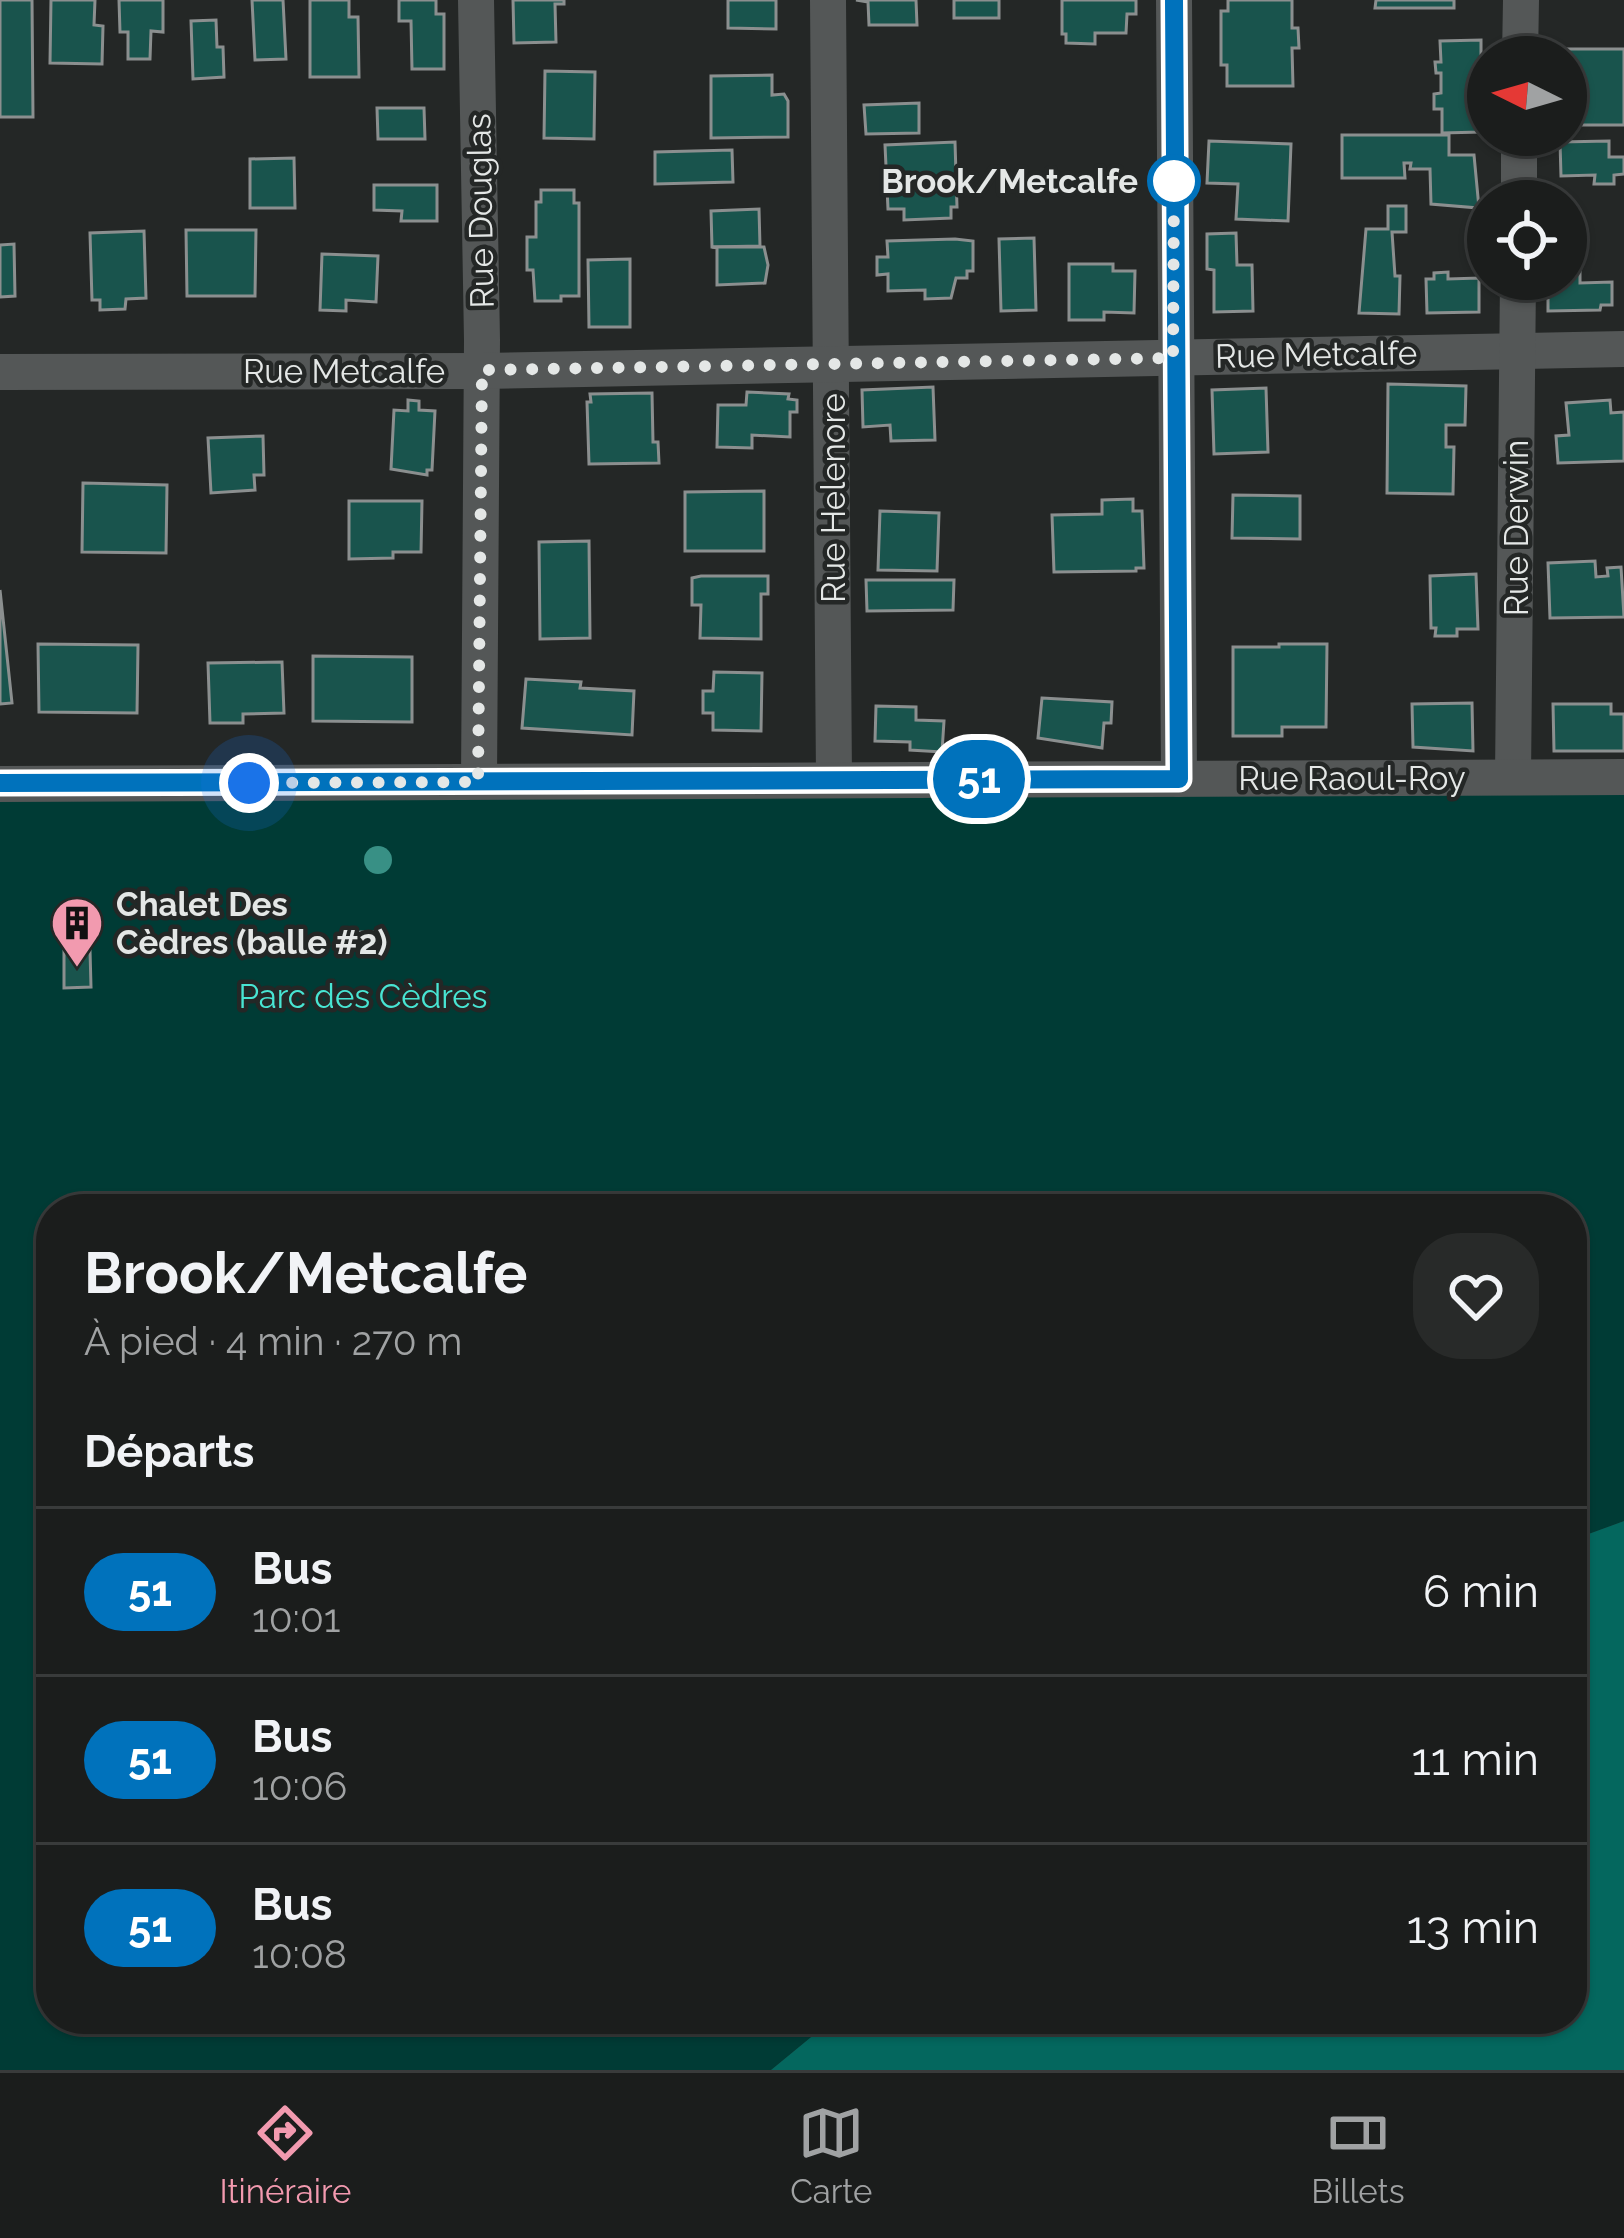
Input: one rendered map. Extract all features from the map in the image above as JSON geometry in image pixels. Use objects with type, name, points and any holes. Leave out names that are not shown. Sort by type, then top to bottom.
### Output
[{"type":"street","name":"Rue Douglas","points":[[476,0],[482,370],[478,782]]},
{"type":"street","name":"Rue Helenore","points":[[828,0],[834,780]]},
{"type":"street","points":[[1174,0],[1179,779]]},
{"type":"street","points":[[1520,0],[1520,36]]},
{"type":"street","name":"Rue Derwin","points":[[1513,777],[1518,300]]},
{"type":"street","name":"Rue Metcalfe","points":[[0,372],[482,370],[1624,349]]},
{"type":"street","name":"Rue Raoul-Roy","points":[[0,784],[1624,777]]},
{"type":"green space","name":"Parc des Cèdres","points":[[0,784],[1624,789],[1624,1521],[1587,1535],[1587,1194],[36,1194],[36,2034],[815,2034],[771,2070],[0,2070]]},
{"type":"water","points":[[1624,1521],[1624,2070],[771,2070],[815,2034],[1587,2034],[1587,1535]]},
{"type":"building","points":[[0,0],[32,0],[33,117],[0,117]]},
{"type":"building","points":[[51,0],[95,0],[94,25],[103,26],[102,64],[50,63]]},
{"type":"building","points":[[119,0],[163,0],[163,32],[151,31],[150,59],[128,59],[128,32],[120,32]]},
{"type":"building","points":[[252,0],[283,0],[286,59],[255,60]]},
{"type":"building","points":[[310,0],[349,0],[349,17],[358,17],[359,77],[310,77]]},
{"type":"building","points":[[399,0],[436,0],[436,14],[444,14],[444,69],[412,69],[411,21],[399,21]]},
{"type":"building","points":[[513,0],[564,0],[564,4],[555,4],[556,42],[514,43]]},
{"type":"building","points":[[728,0],[776,0],[776,29],[728,28]]},
{"type":"building","points":[[856,0],[916,0],[917,25],[869,25],[868,2]]},
{"type":"building","points":[[954,0],[999,0],[999,18],[954,18]]},
{"type":"building","points":[[1062,0],[1136,0],[1136,14],[1127,14],[1126,33],[1095,33],[1095,44],[1066,43]]},
{"type":"building","points":[[1228,0],[1292,0],[1292,28],[1298,28],[1299,48],[1292,48],[1293,86],[1227,86],[1227,65],[1221,65],[1221,11],[1228,11]]},
{"type":"building","points":[[1376,0],[1454,0],[1454,8],[1375,8]]},
{"type":"building","points":[[216,20],[224,77],[193,79],[191,21]]},
{"type":"building","points":[[1467,40],[1467,132],[1442,133],[1442,109],[1434,109],[1434,94],[1441,93],[1441,73],[1436,73],[1435,62],[1441,62],[1440,41]]},
{"type":"building","points":[[1587,49],[1624,49],[1624,125],[1587,125]]},
{"type":"building","points":[[545,71],[595,72],[594,139],[544,138]]},
{"type":"building","points":[[772,75],[772,95],[784,94],[788,101],[788,137],[711,138],[711,76]]},
{"type":"building","points":[[919,103],[919,133],[866,134],[864,105]]},
{"type":"building","points":[[377,108],[424,108],[425,139],[378,139]]},
{"type":"building","points":[[1342,135],[1449,135],[1449,155],[1474,156],[1476,180],[1467,180],[1467,207],[1431,204],[1430,169],[1410,169],[1411,163],[1404,163],[1405,178],[1342,178]]},
{"type":"building","points":[[1209,141],[1291,144],[1288,221],[1236,219],[1238,184],[1207,183]]},
{"type":"building","points":[[1587,141],[1609,141],[1609,157],[1624,157],[1624,174],[1614,175],[1614,184],[1594,184],[1595,175],[1561,176],[1560,156],[1587,156]]},
{"type":"building","points":[[955,142],[957,207],[951,207],[951,218],[904,220],[904,209],[888,209],[885,145]]},
{"type":"building","points":[[732,150],[733,182],[655,184],[655,152]]},
{"type":"building","points":[[294,158],[295,208],[250,208],[250,159]]},
{"type":"building","points":[[374,185],[437,185],[437,221],[401,221],[402,211],[374,210]]},
{"type":"building","points":[[541,190],[574,190],[574,203],[579,203],[579,296],[561,296],[561,301],[535,301],[533,270],[527,270],[527,237],[536,237],[536,202],[541,202]]},
{"type":"building","points":[[1388,206],[1406,206],[1406,232],[1392,232],[1395,276],[1400,276],[1399,314],[1359,313],[1366,229],[1388,229]]},
{"type":"building","points":[[759,209],[760,246],[712,247],[711,211]]},
{"type":"building","points":[[186,230],[256,230],[255,296],[187,296]]},
{"type":"building","points":[[144,231],[146,298],[126,299],[125,309],[100,310],[100,300],[92,300],[90,233]]},
{"type":"building","points":[[1236,233],[1237,265],[1252,265],[1253,311],[1214,312],[1214,270],[1207,269],[1207,234]]},
{"type":"building","points":[[1034,238],[1036,310],[1001,311],[999,239]]},
{"type":"building","points":[[887,241],[973,241],[973,271],[967,271],[967,278],[956,278],[951,298],[925,299],[925,290],[888,291],[888,274],[877,275],[877,257],[888,257]]},
{"type":"building","points":[[14,244],[15,296],[0,297],[0,245]]},
{"type":"building","points":[[712,247],[764,247],[765,283],[717,285],[717,248]]},
{"type":"building","points":[[322,254],[378,256],[376,302],[346,300],[346,311],[320,310]]},
{"type":"building","points":[[630,259],[630,327],[589,327],[588,260]]},
{"type":"building","points":[[1069,264],[1113,264],[1113,271],[1135,271],[1134,313],[1104,312],[1104,320],[1069,320]]},
{"type":"building","points":[[1448,272],[1448,279],[1467,278],[1467,300],[1479,300],[1479,312],[1427,313],[1426,279],[1434,279],[1434,273]]},
{"type":"building","points":[[1612,282],[1612,305],[1601,305],[1600,310],[1548,311],[1548,300],[1587,300],[1587,283]]},
{"type":"building","points":[[1388,384],[1466,386],[1465,425],[1446,425],[1446,447],[1454,447],[1453,494],[1387,493]]},
{"type":"building","points":[[933,387],[935,440],[891,441],[890,425],[863,427],[862,390]]},
{"type":"building","points":[[1266,388],[1268,452],[1214,454],[1212,390]]},
{"type":"building","points":[[747,392],[789,394],[788,399],[797,400],[797,412],[790,412],[790,437],[752,435],[752,448],[717,447],[718,405],[746,405]]},
{"type":"building","points":[[652,393],[653,442],[658,442],[659,463],[589,464],[590,394]]},
{"type":"building","points":[[408,400],[419,401],[419,410],[435,411],[432,470],[427,475],[391,469],[394,410],[408,411]]},
{"type":"building","points":[[1610,400],[1611,413],[1624,412],[1624,461],[1558,463],[1556,436],[1569,435],[1566,403]]},
{"type":"building","points":[[263,436],[264,475],[254,475],[255,490],[211,493],[208,438]]},
{"type":"building","points":[[83,483],[167,485],[166,553],[82,552]]},
{"type":"building","points":[[764,491],[764,551],[685,551],[685,492]]},
{"type":"building","points":[[1233,495],[1300,496],[1300,539],[1232,538]]},
{"type":"building","points":[[1133,499],[1133,511],[1142,511],[1144,568],[1054,572],[1052,515],[1102,514],[1102,500]]},
{"type":"building","points":[[349,501],[422,501],[421,552],[349,559]]},
{"type":"building","points":[[880,511],[939,513],[937,571],[878,570]]},
{"type":"building","points":[[589,541],[590,638],[540,639],[539,542]]},
{"type":"building","points":[[1595,561],[1596,577],[1608,576],[1607,568],[1621,567],[1624,617],[1550,618],[1548,563]]},
{"type":"building","points":[[1476,574],[1478,629],[1435,636],[1430,576]]},
{"type":"building","points":[[768,576],[768,594],[761,594],[761,639],[700,638],[701,605],[692,605],[692,578]]},
{"type":"building","points":[[866,580],[954,580],[953,610],[867,611]]},
{"type":"building","points":[[0,590],[12,703],[0,704]]},
{"type":"building","points":[[38,644],[138,645],[137,713],[39,712]]},
{"type":"building","points":[[1327,644],[1326,727],[1282,727],[1282,736],[1233,736],[1233,647]]},
{"type":"building","points":[[313,656],[412,657],[412,722],[313,721]]},
{"type":"building","points":[[282,662],[284,713],[243,714],[243,723],[210,723],[208,663]]},
{"type":"building","points":[[714,672],[762,673],[761,731],[713,730],[713,713],[703,713],[703,691],[713,691]]},
{"type":"building","points":[[526,679],[634,691],[632,735],[522,728]]},
{"type":"building","points":[[1042,698],[1112,702],[1102,748],[1038,738]]},
{"type":"building","points":[[1472,703],[1473,751],[1413,747],[1412,704]]},
{"type":"building","points":[[1553,704],[1611,704],[1611,714],[1624,714],[1624,751],[1554,751]]},
{"type":"building","points":[[876,706],[916,707],[916,720],[944,721],[942,752],[910,750],[910,742],[875,741]]},
{"type":"building","points":[[357,932],[378,932],[378,950],[357,950]]},
{"type":"building","name":"Chalet Des Cèdres (balle #2)","points":[[90,950],[91,987],[64,988],[64,951]]},
{"type":"bus line","name":"51","points":[[0,783],[1179,779],[1174,0]]},
{"type":"place","name":"Brook/Metcalfe","points":[[1174,181]]},
{"type":"place","name":"Chalet Des Cèdres (balle #2)","points":[[77,969]]},
{"type":"route","points":[[249,783],[478,782],[482,370],[1173,358],[1174,181]]}]
